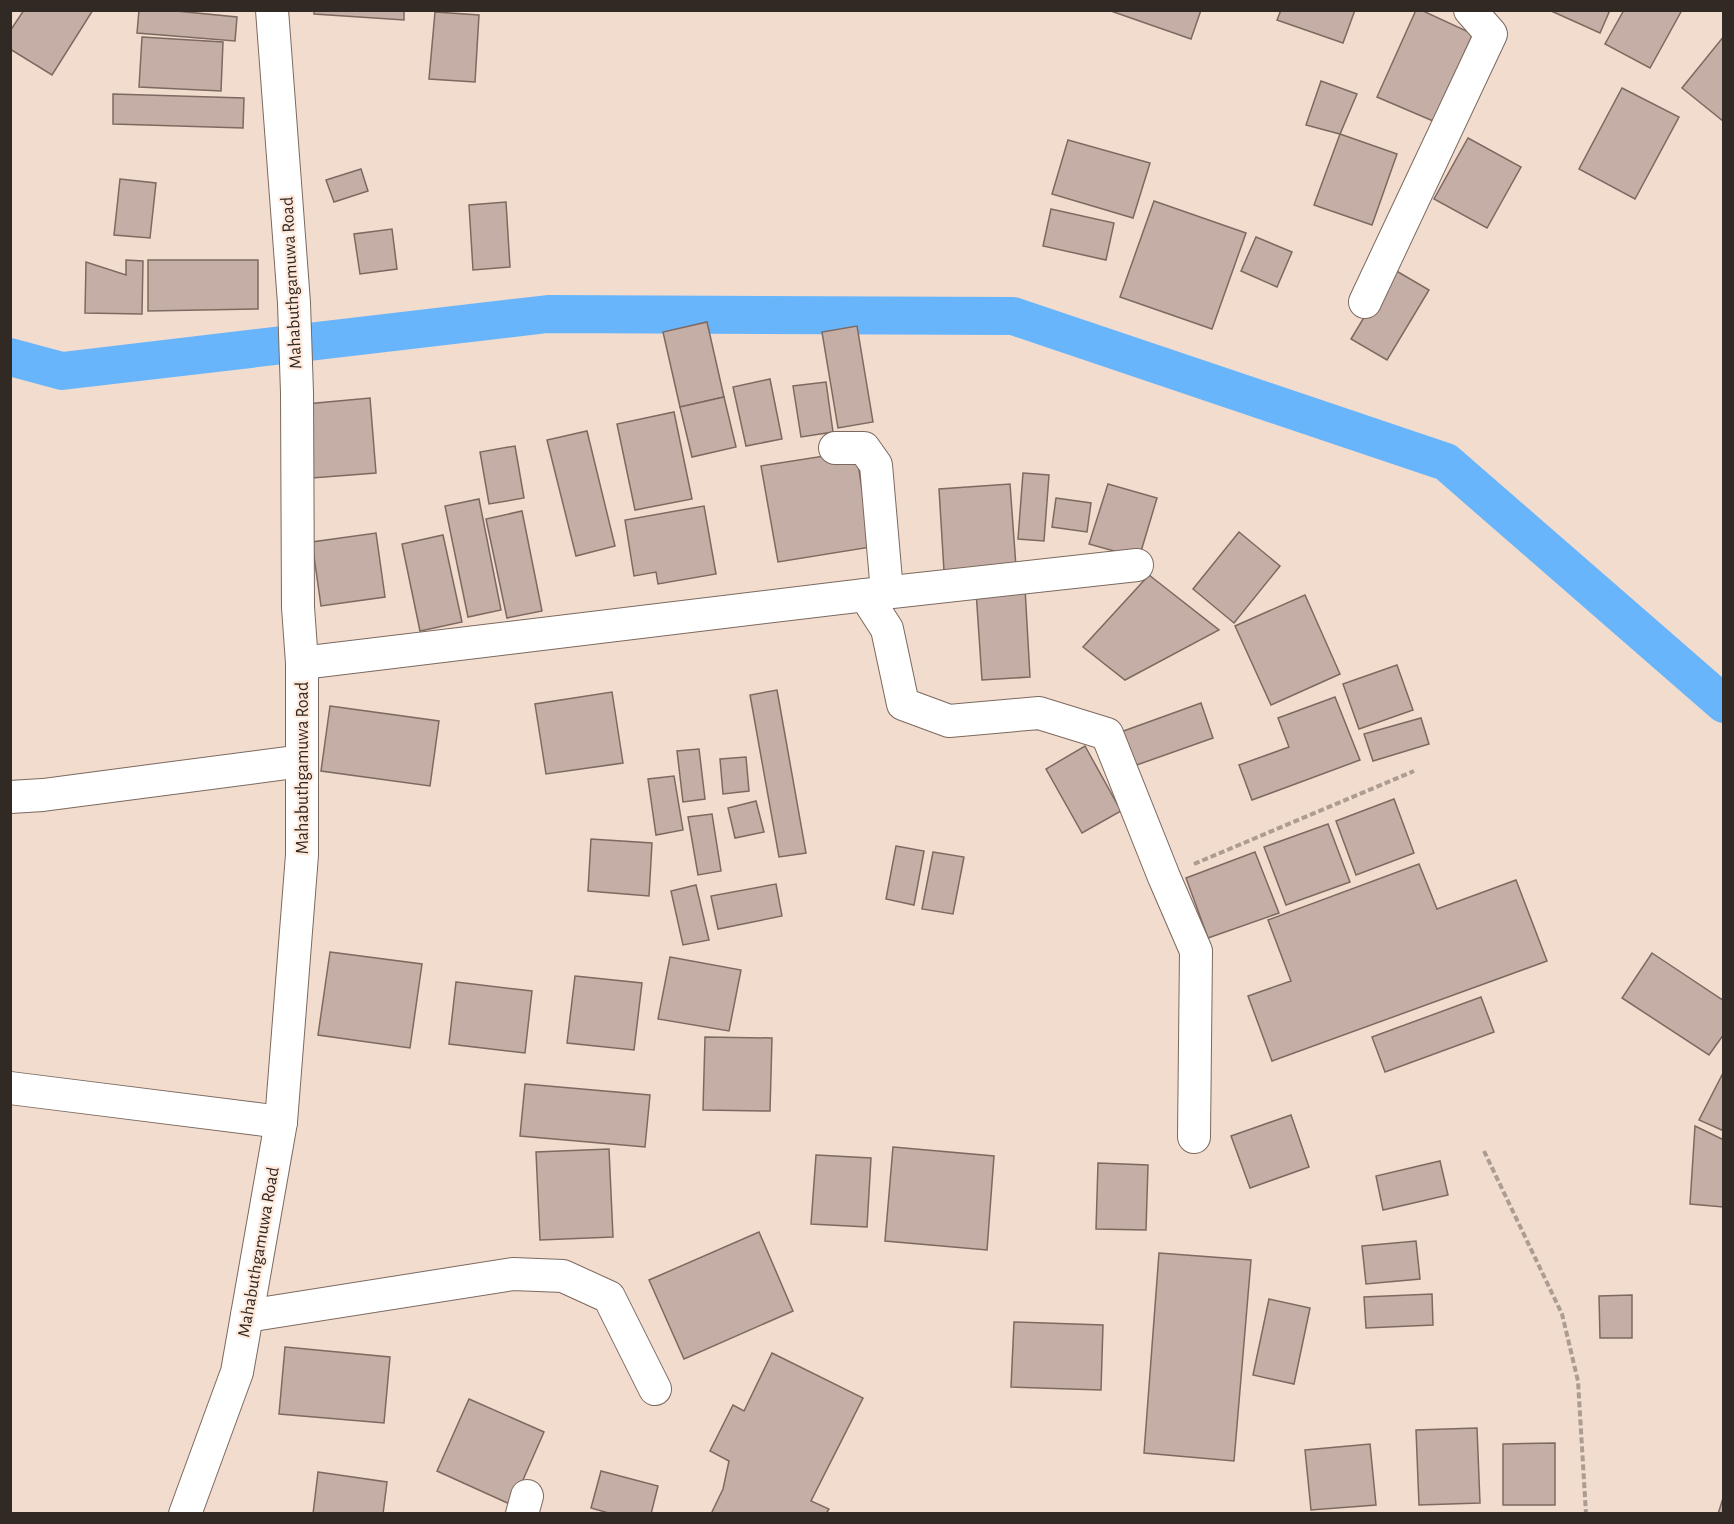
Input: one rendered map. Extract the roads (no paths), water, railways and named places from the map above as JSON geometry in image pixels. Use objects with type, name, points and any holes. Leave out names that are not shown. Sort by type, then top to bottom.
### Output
[{"type":"street","name":"Mahabuthgamuwa Road","points":[[185,1514],[237,1372],[247,1316],[281,1122],[302,855],[302,663],[298,607],[297,393],[294,303],[272,10]]},
{"type":"street","points":[[1365,302],[1491,34],[1470,10]]},
{"type":"street","points":[[835,448],[864,448],[876,465],[876,593],[887,629],[903,704],[949,721],[1039,713],[1107,734],[1196,951],[1194,1137]]},
{"type":"street","points":[[302,663],[876,593],[1137,565]]},
{"type":"street","points":[[10,797],[43,795],[302,761]]},
{"type":"street","points":[[10,1088],[281,1122]]},
{"type":"street","points":[[247,1316],[513,1274],[563,1276],[609,1297],[655,1389]]},
{"type":"waterway","points":[[10,357],[62,371],[548,314],[1013,316],[1446,462],[1724,704]]}]
